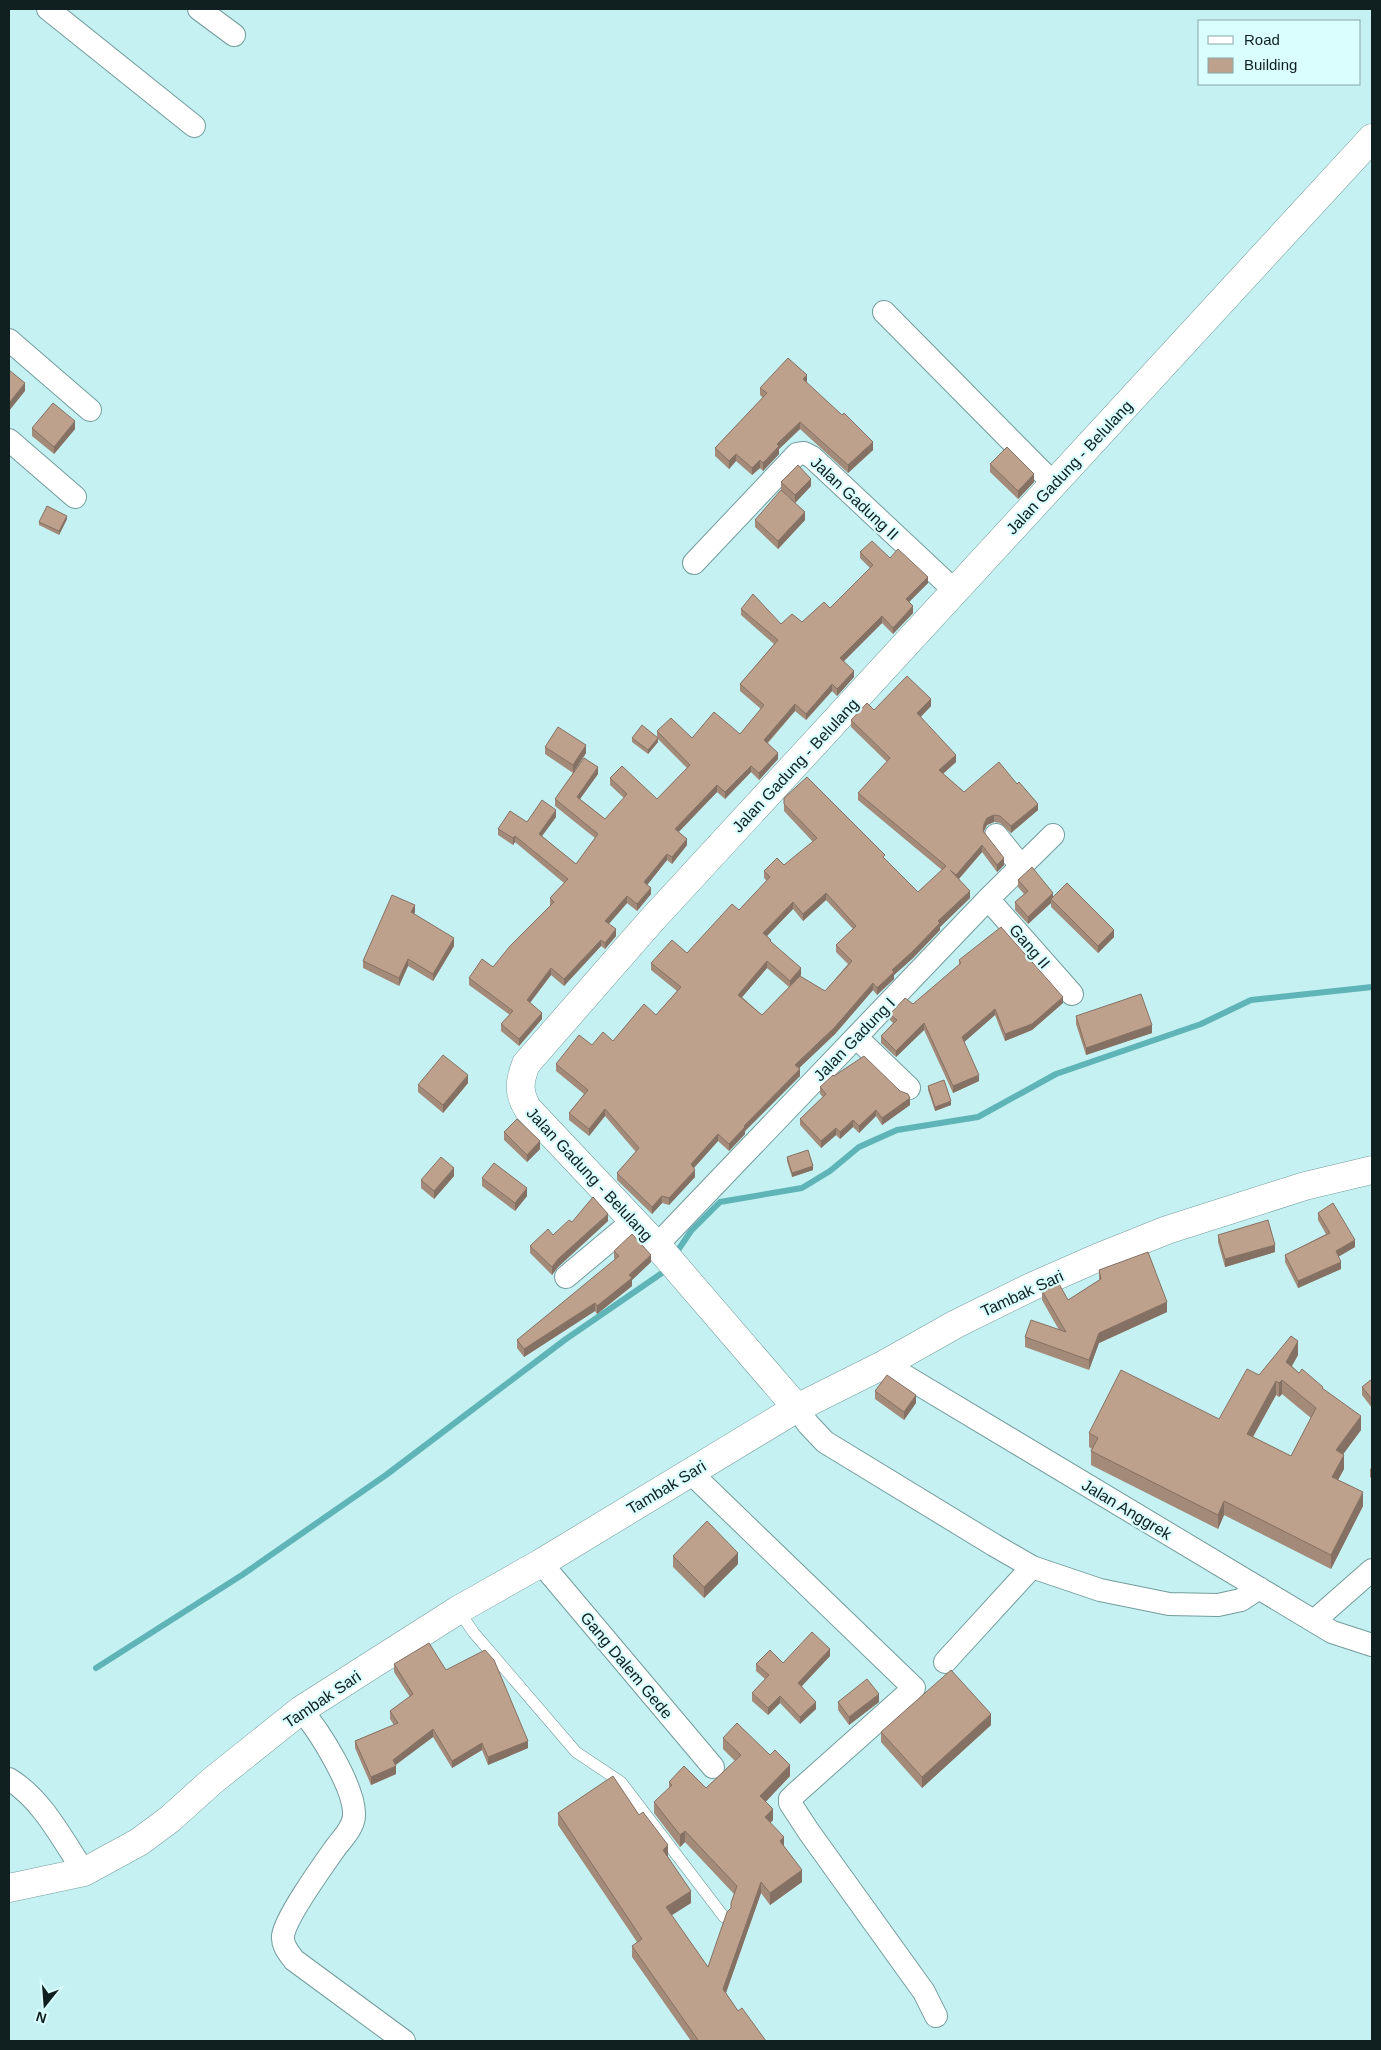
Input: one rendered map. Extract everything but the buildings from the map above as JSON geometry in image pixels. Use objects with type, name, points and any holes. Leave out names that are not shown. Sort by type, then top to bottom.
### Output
[{"type":"street","points":[[48,9],[194,126]]},
{"type":"street","points":[[199,9],[234,36]]},
{"type":"street","name":"Jalan Gadung - Belulang","points":[[797,1408],[659,1247],[528,1109],[519,1092],[521,1077],[526,1064],[650,922],[1372,138]]},
{"type":"street","points":[[884,312],[1054,484]]},
{"type":"street","points":[[9,340],[90,410]]},
{"type":"street","points":[[9,440],[75,497]]},
{"type":"street","name":"Jalan Gadung II","points":[[694,563],[797,454],[804,453],[812,457],[955,591]]},
{"type":"street","points":[[996,835],[1021,866]]},
{"type":"street","name":"Jalan Gadung I","points":[[659,1247],[856,1037],[1052,835]]},
{"type":"street","name":"Gang II","points":[[988,899],[1072,994]]},
{"type":"street","points":[[856,1037],[909,1088]]},
{"type":"street","name":"Tambak Sari","points":[[9,1888],[84,1872],[139,1842],[170,1819],[211,1782],[301,1710],[458,1610],[797,1408],[885,1364],[956,1324],[1031,1287],[1167,1230],[1286,1192],[1372,1170]]},
{"type":"street","points":[[566,1277],[633,1221]]},
{"type":"street","name":"Jalan Anggrek","points":[[885,1364],[1332,1632],[1372,1645]]},
{"type":"street","points":[[797,1408],[808,1424],[825,1442],[1032,1567],[1100,1590],[1169,1604],[1218,1605],[1241,1600],[1259,1588]]},
{"type":"street","points":[[690,1472],[914,1688],[795,1794],[790,1802],[809,1832],[924,1992],[936,2016]]},
{"type":"street","name":"Gang Dalem Gede","points":[[541,1562],[713,1766]]},
{"type":"street","points":[[945,1662],[1032,1567]]},
{"type":"street","points":[[1314,1620],[1372,1570]]},
{"type":"street","points":[[301,1710],[320,1733],[340,1770],[355,1815],[352,1827],[328,1858],[291,1916],[282,1938],[285,1948],[294,1960],[404,2041]]},
{"type":"street","points":[[9,1779],[21,1787],[40,1806],[84,1872]]},
{"type":"lane","points":[[458,1610],[474,1633],[576,1752],[620,1782],[724,1917]]},
{"type":"waterway","points":[[674,1256],[691,1231],[720,1202],[802,1188],[830,1171],[859,1147],[897,1130],[978,1117],[1056,1074],[1201,1024],[1251,1000],[1372,987]]},
{"type":"waterway","points":[[96,1668],[242,1575],[386,1475],[566,1339],[662,1273],[666,1266]]}]
